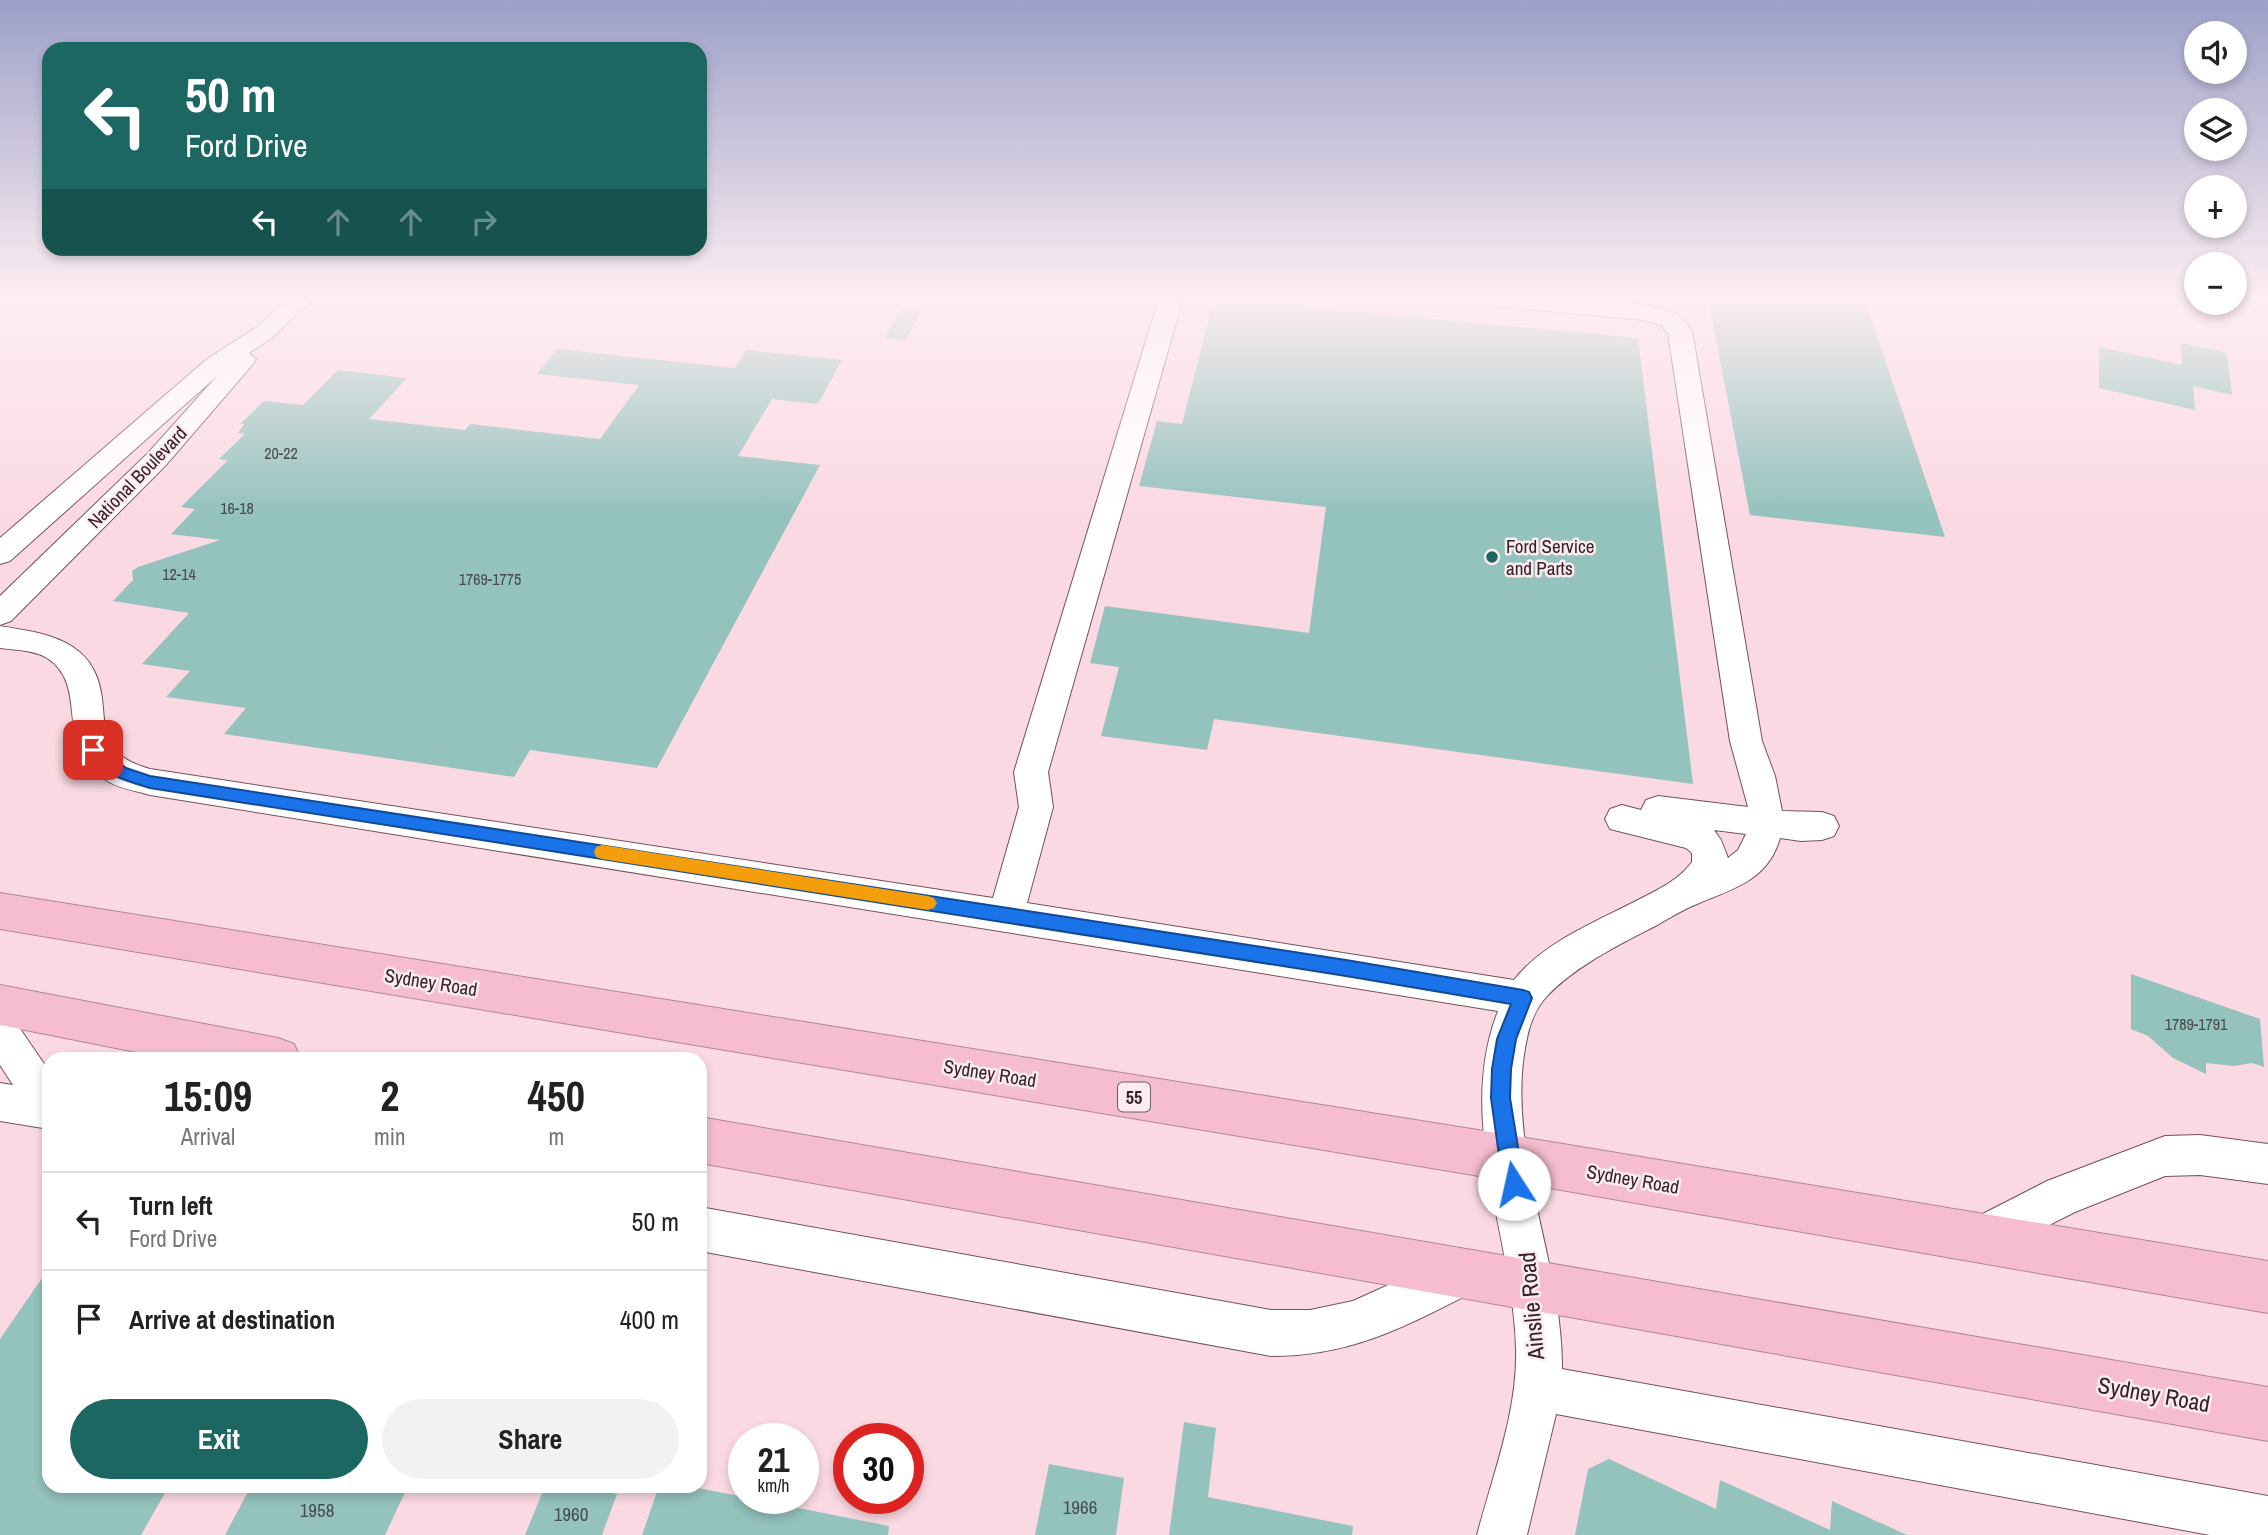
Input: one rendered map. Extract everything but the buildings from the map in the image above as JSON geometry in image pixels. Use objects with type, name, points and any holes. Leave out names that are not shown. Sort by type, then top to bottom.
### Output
[{"type":"highway","name":"Sydney Road","points":[[0,911],[1509,1158],[2268,1287]]},
{"type":"highway","points":[[0,1005],[242,1052]]},
{"type":"highway","name":"Sydney Road","points":[[707,1141],[2268,1414]]},
{"type":"street","name":"National Boulevard","points":[[0,554],[209,370]]},
{"type":"street","name":"National Boulevard","points":[[0,614],[166,449],[236,370]]},
{"type":"street","points":[[1006,915],[1036,807],[1031,772],[1150,370]]},
{"type":"street","points":[[1686,370],[1746,741],[1764,796],[1767,822],[1763,843],[1754,858],[1709,887],[1689,890]]},
{"type":"street","points":[[123,444],[166,449]]},
{"type":"street","points":[[0,638],[57,649],[73,661],[84,676],[87,700],[86,732],[93,750],[120,773],[150,782],[1523,998]]},
{"type":"street","points":[[1689,890],[1704,876],[1711,862],[1710,851],[1696,825],[1767,822],[1822,826],[1800,844],[1766,863],[1739,870]]},
{"type":"street","name":"Ainslie Road","points":[[1502,1535],[1532,1411],[1539,1351],[1533,1285],[1500,1098],[1506,1039],[1523,998],[1545,973],[1570,956],[1689,890]]},
{"type":"street","points":[[0,1032],[42,1095]]},
{"type":"street","points":[[0,1102],[42,1109]]},
{"type":"street","points":[[1980,1238],[2062,1196],[2144,1161],[2165,1156],[2200,1155],[2268,1164]]},
{"type":"street","points":[[707,1230],[1271,1333],[1314,1332],[1349,1325],[1398,1306],[1461,1274]]},
{"type":"street","points":[[1535,1387],[2268,1521]]},
{"type":"slow traffic","points":[[602,852],[928,903]]},
{"type":"place","name":"Ford Service and Parts","points":[[1492,557]]},
{"type":"route","points":[[93,750],[120,773],[150,782],[1346,968],[1523,998],[1506,1039],[1500,1098],[1514,1184]]}]
